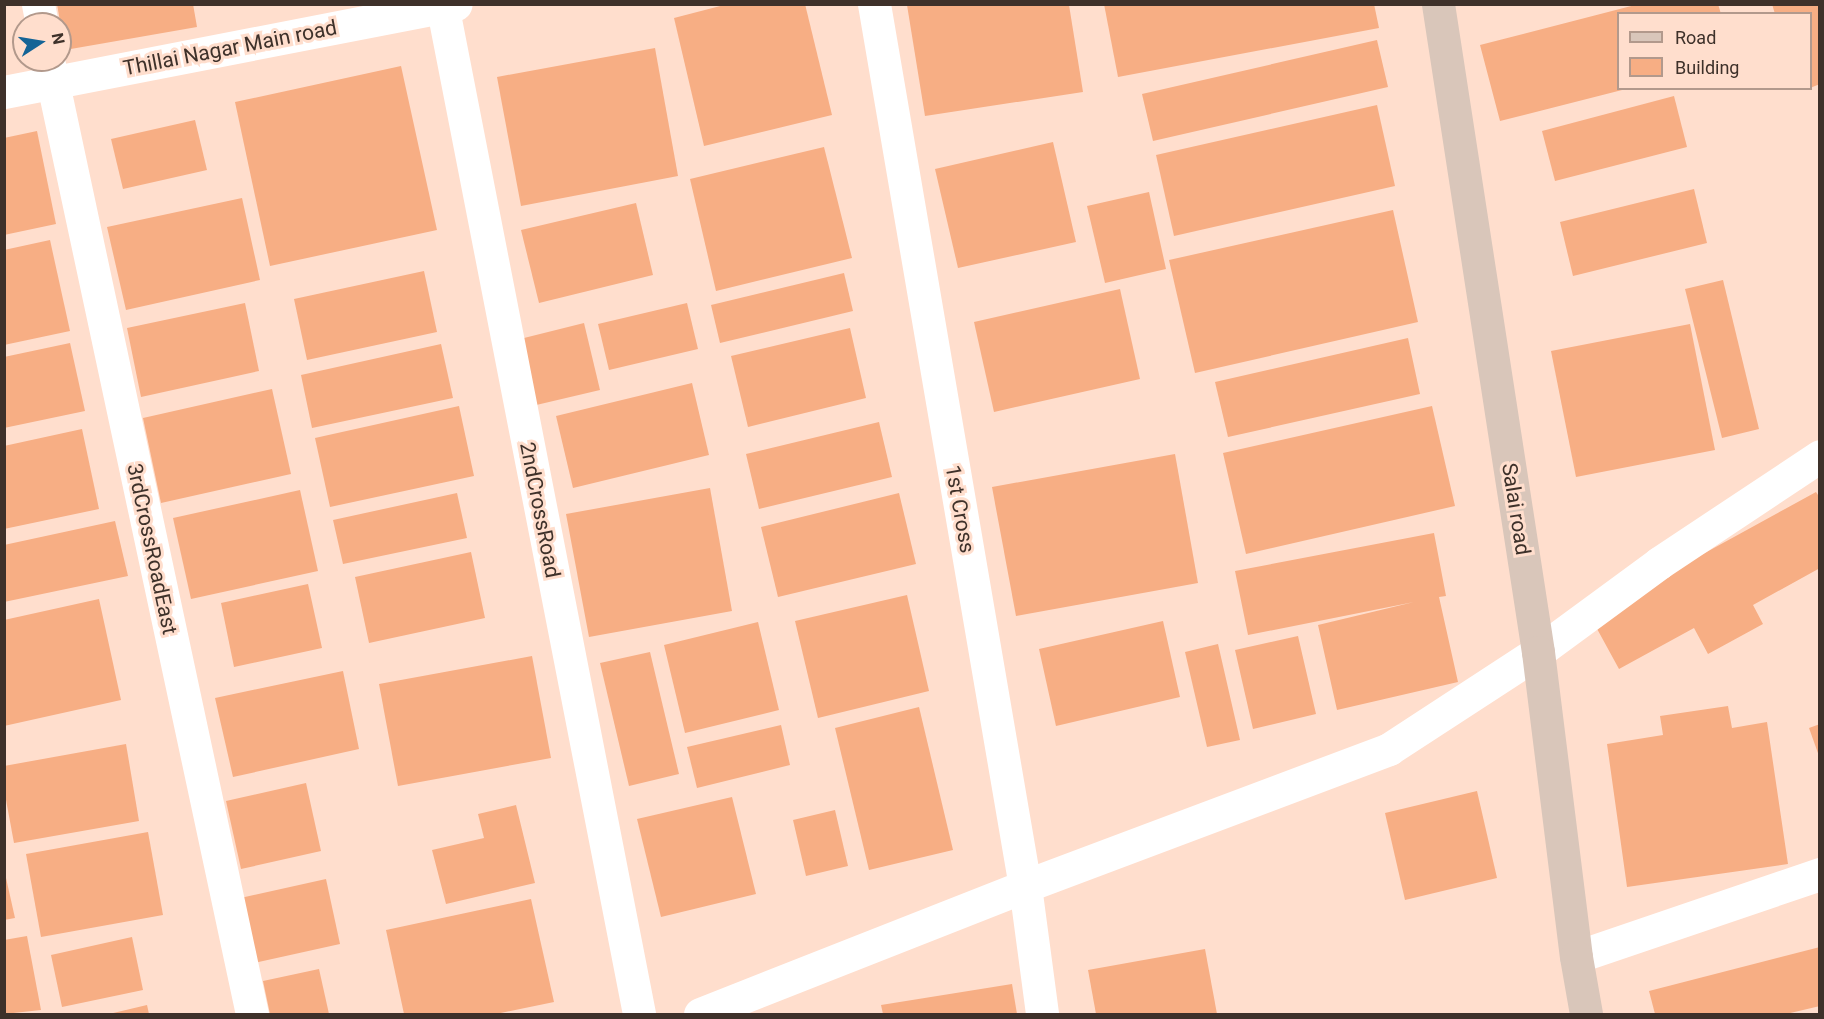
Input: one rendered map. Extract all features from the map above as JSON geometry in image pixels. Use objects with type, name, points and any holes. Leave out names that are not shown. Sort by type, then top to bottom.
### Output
[{"type":"main road","name":"Salai road","points":[[1438,4],[1538,652],[1575,957],[1586,1014]]},
{"type":"street","name":"1st Cross","points":[[874,4],[1025,886],[1042,1014]]},
{"type":"street","name":"Thillai Nagar Main road","points":[[72,68],[447,5]]},
{"type":"street","name":"2ndCrossRoad","points":[[447,5],[639,1014]]},
{"type":"street","name":"Thillai Nagar Main road","points":[[4,92],[50,72]]},
{"type":"street","name":"3rdCrossRoadEast","points":[[50,72],[252,1014]]},
{"type":"street","points":[[700,1014],[1025,886],[1389,749],[1538,652],[1659,563],[1820,456]]},
{"type":"street","points":[[1575,957],[1820,874]]},
{"type":"building","points":[[57,4],[193,4],[197,27],[72,49],[72,12],[58,12]]},
{"type":"building","points":[[728,4],[805,4],[832,115],[704,146],[674,18]]},
{"type":"building","points":[[1104,4],[1374,4],[1379,28],[1118,77]]},
{"type":"building","points":[[1639,4],[1718,4],[1720,12],[1617,12],[1617,90],[1622,90],[1500,121],[1480,45]]},
{"type":"building","points":[[1772,4],[1820,4],[1820,84],[1812,87],[1812,12],[1774,12]]},
{"type":"building","points":[[907,5],[1069,5],[1083,92],[925,116]]},
{"type":"building","points":[[1377,40],[1388,87],[1153,141],[1142,94]]},
{"type":"building","points":[[655,48],[678,176],[521,206],[497,77]]},
{"type":"building","points":[[401,66],[437,230],[270,266],[235,102]]},
{"type":"building","points":[[1674,96],[1687,147],[1555,181],[1542,131]]},
{"type":"building","points":[[1377,105],[1395,186],[1174,236],[1156,155]]},
{"type":"building","points":[[195,120],[207,170],[123,189],[111,139]]},
{"type":"building","points":[[37,131],[56,224],[4,235],[4,138]]},
{"type":"building","points":[[1053,142],[1076,242],[958,268],[935,169]]},
{"type":"building","points":[[824,147],[852,258],[716,291],[690,179]]},
{"type":"building","points":[[1694,189],[1707,243],[1573,276],[1560,222]]},
{"type":"building","points":[[1149,192],[1166,269],[1105,283],[1087,206]]},
{"type":"building","points":[[242,198],[260,280],[126,310],[107,227]]},
{"type":"building","points":[[636,203],[653,275],[539,303],[521,230]]},
{"type":"building","points":[[1393,210],[1418,322],[1195,373],[1169,260]]},
{"type":"building","points":[[50,240],[70,331],[4,345],[4,250]]},
{"type":"building","points":[[424,271],[437,332],[307,360],[294,299]]},
{"type":"building","points":[[844,273],[853,311],[720,343],[711,305]]},
{"type":"building","points":[[1723,280],[1759,429],[1722,438],[1685,289]]},
{"type":"building","points":[[1120,289],[1140,379],[994,412],[974,322]]},
{"type":"building","points":[[245,303],[259,371],[141,397],[127,328]]},
{"type":"building","points":[[687,303],[698,349],[609,370],[598,324]]},
{"type":"building","points":[[584,323],[600,390],[532,406],[516,340]]},
{"type":"building","points":[[1690,324],[1715,450],[1576,477],[1551,351]]},
{"type":"building","points":[[850,328],[866,398],[748,427],[731,356]]},
{"type":"building","points":[[1408,338],[1420,394],[1228,437],[1215,382]]},
{"type":"building","points":[[70,343],[85,411],[4,428],[4,357]]},
{"type":"building","points":[[441,344],[453,398],[312,428],[301,375]]},
{"type":"building","points":[[692,383],[709,455],[573,488],[556,416]]},
{"type":"building","points":[[272,389],[291,474],[161,503],[143,418]]},
{"type":"building","points":[[459,406],[474,476],[330,507],[315,438]]},
{"type":"building","points":[[1432,406],[1455,506],[1246,554],[1223,453]]},
{"type":"building","points":[[879,422],[892,477],[759,509],[746,454]]},
{"type":"building","points":[[82,429],[99,509],[4,529],[4,446]]},
{"type":"building","points":[[1175,454],[1198,583],[1016,616],[992,487]]},
{"type":"building","points":[[710,488],[732,611],[589,637],[566,514]]},
{"type":"building","points":[[300,490],[318,571],[191,599],[173,518]]},
{"type":"building","points":[[1816,492],[1820,498],[1820,568],[1753,605],[1763,624],[1708,654],[1694,628],[1619,669],[1590,616]]},
{"type":"building","points":[[457,493],[467,538],[343,564],[333,520]]},
{"type":"building","points":[[899,493],[916,564],[778,597],[761,527]]},
{"type":"building","points":[[115,521],[128,576],[4,602],[4,545]]},
{"type":"building","points":[[1434,533],[1446,596],[1439,597],[1458,682],[1337,710],[1318,625],[1414,602],[1248,635],[1235,571]]},
{"type":"building","points":[[471,552],[485,618],[369,643],[355,577]]},
{"type":"building","points":[[308,584],[322,648],[234,667],[221,603]]},
{"type":"building","points":[[907,595],[929,691],[818,718],[795,621]]},
{"type":"building","points":[[99,599],[121,700],[4,726],[4,620]]},
{"type":"building","points":[[1163,621],[1180,697],[1056,726],[1039,649]]},
{"type":"building","points":[[758,622],[779,710],[685,733],[664,645]]},
{"type":"building","points":[[1298,636],[1316,714],[1253,729],[1235,650]]},
{"type":"building","points":[[1218,644],[1240,740],[1207,747],[1185,652]]},
{"type":"building","points":[[650,652],[679,774],[629,786],[600,663]]},
{"type":"building","points":[[532,656],[551,758],[398,786],[379,684]]},
{"type":"building","points":[[343,671],[359,749],[233,777],[215,698]]},
{"type":"building","points":[[1728,706],[1732,728],[1767,722],[1788,864],[1627,887],[1607,744],[1663,735],[1660,716]]},
{"type":"building","points":[[919,707],[953,850],[869,870],[835,728]]},
{"type":"building","points":[[1820,724],[1820,756],[1819,756],[1809,728]]},
{"type":"building","points":[[781,725],[790,765],[697,788],[687,747]]},
{"type":"building","points":[[126,744],[139,821],[14,843],[4,789],[4,766]]},
{"type":"building","points":[[306,783],[321,851],[241,869],[226,801]]},
{"type":"building","points":[[1477,791],[1497,878],[1405,900],[1385,813]]},
{"type":"building","points":[[732,797],[756,894],[661,917],[637,819]]},
{"type":"building","points":[[516,805],[535,883],[446,904],[432,850],[484,838],[478,814]]},
{"type":"building","points":[[835,810],[848,866],[806,876],[793,820]]},
{"type":"building","points":[[148,832],[163,915],[41,937],[26,854]]},
{"type":"building","points":[[4,869],[15,918],[4,920]]},
{"type":"building","points":[[326,879],[340,944],[250,964],[236,899]]},
{"type":"building","points":[[531,899],[554,1002],[496,1014],[404,1014],[386,930]]},
{"type":"building","points":[[27,936],[41,1010],[4,1014],[4,940]]},
{"type":"building","points":[[132,937],[143,990],[62,1007],[51,955]]},
{"type":"building","points":[[1820,947],[1820,1006],[1786,1014],[1655,1014],[1649,991]]},
{"type":"building","points":[[1205,949],[1217,1014],[1096,1014],[1088,970]]},
{"type":"building","points":[[319,969],[329,1014],[270,1014],[263,981]]},
{"type":"building","points":[[1012,984],[1017,1014],[883,1014],[881,1005]]},
{"type":"building","points":[[147,1005],[149,1014],[109,1014]]}]
